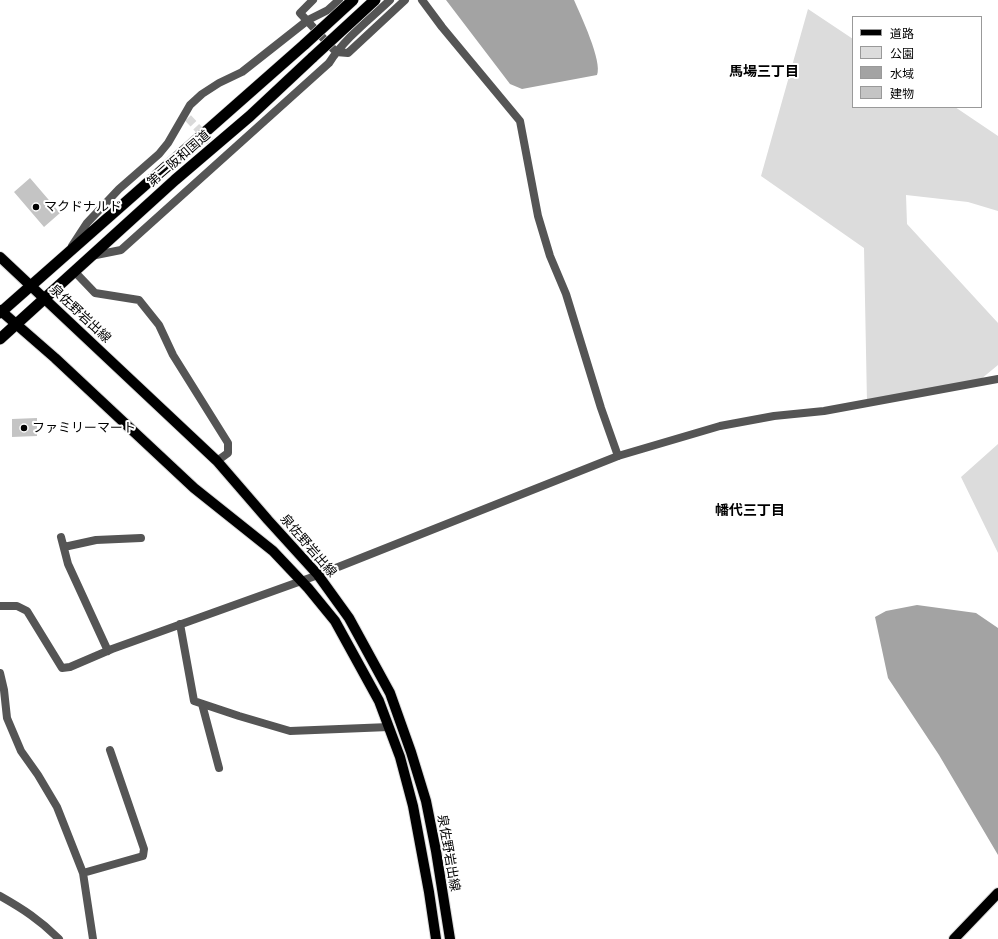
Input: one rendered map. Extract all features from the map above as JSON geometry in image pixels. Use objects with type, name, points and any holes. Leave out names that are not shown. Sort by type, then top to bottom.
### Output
[{"type":"highway","name":"第二阪和国道","points":[[1,312],[353,0]]},
{"type":"highway","name":"第二阪和国道","points":[[0,339],[45,300],[74,271],[175,180],[250,116],[375,0]]},
{"type":"main road","name":"泉佐野岩出線","points":[[0,257],[217,461],[318,575],[349,618],[390,693],[411,752],[426,801],[436,851],[450,939]]},
{"type":"main road","name":"泉佐野岩出線","points":[[1,312],[55,358],[194,488],[274,551],[302,581],[335,621],[379,701],[400,756],[413,806],[436,939]]},
{"type":"main road","points":[[954,939],[998,893]]},
{"type":"street","points":[[313,0],[300,13],[336,52],[348,53],[405,0]]},
{"type":"street","points":[[67,255],[87,223],[119,189],[159,154],[186,116],[190,105],[202,94],[219,83],[242,72],[331,0]]},
{"type":"street","points":[[308,20],[328,10],[339,0]]},
{"type":"street","points":[[91,256],[121,250],[329,63],[336,52],[348,39],[390,0]]},
{"type":"street","points":[[422,0],[442,27],[520,121],[538,216],[550,256],[566,294],[600,408],[618,456]]},
{"type":"street","points":[[218,149],[226,156]]},
{"type":"street","points":[[74,271],[95,293],[138,300],[159,325],[173,355],[228,443],[228,453],[217,461]]},
{"type":"street","points":[[0,606],[17,606],[27,611],[62,668],[70,667],[180,624],[318,575],[618,456],[720,426],[774,416],[824,411],[998,379]]},
{"type":"street","points":[[61,536],[68,564],[108,651]]},
{"type":"street","points":[[64,547],[96,540],[141,538]]},
{"type":"street","points":[[180,624],[194,701],[290,731],[388,727]]},
{"type":"street","points":[[0,673],[4,690],[7,718],[21,751],[38,775],[57,807],[83,873],[93,939]]},
{"type":"street","points":[[202,704],[219,768]]},
{"type":"street","points":[[83,873],[143,856],[144,849],[110,750]]},
{"type":"street","points":[[0,896],[44,924],[59,939]]},
{"type":"green space","points":[[808,9],[852,38],[852,108],[956,108],[998,136],[998,211],[968,202],[906,195],[907,224],[998,323],[998,365],[975,384],[867,403],[864,248],[761,176]]},
{"type":"green space","points":[[998,444],[998,553],[961,477]]},
{"type":"water","points":[[446,0],[574,0],[594,49],[597,60],[597,75],[522,89],[510,84]]},
{"type":"water","points":[[917,605],[976,613],[998,628],[998,855],[939,755],[888,678],[875,617],[886,611]]},
{"type":"building","points":[[30,178],[60,213],[44,227],[14,192]]},
{"type":"building","name":"ファミリーマート","points":[[37,418],[37,436],[12,437],[12,419]]},
{"type":"tunnel","points":[[188,118],[217,149]]},
{"type":"place","name":"マクドナルド","points":[[36,207]]},
{"type":"place","name":"ファミリーマート","points":[[24,428]]},
{"type":"district","name":"馬場三丁目","points":[[764,72]]},
{"type":"district","name":"幡代三丁目","points":[[750,511]]}]
